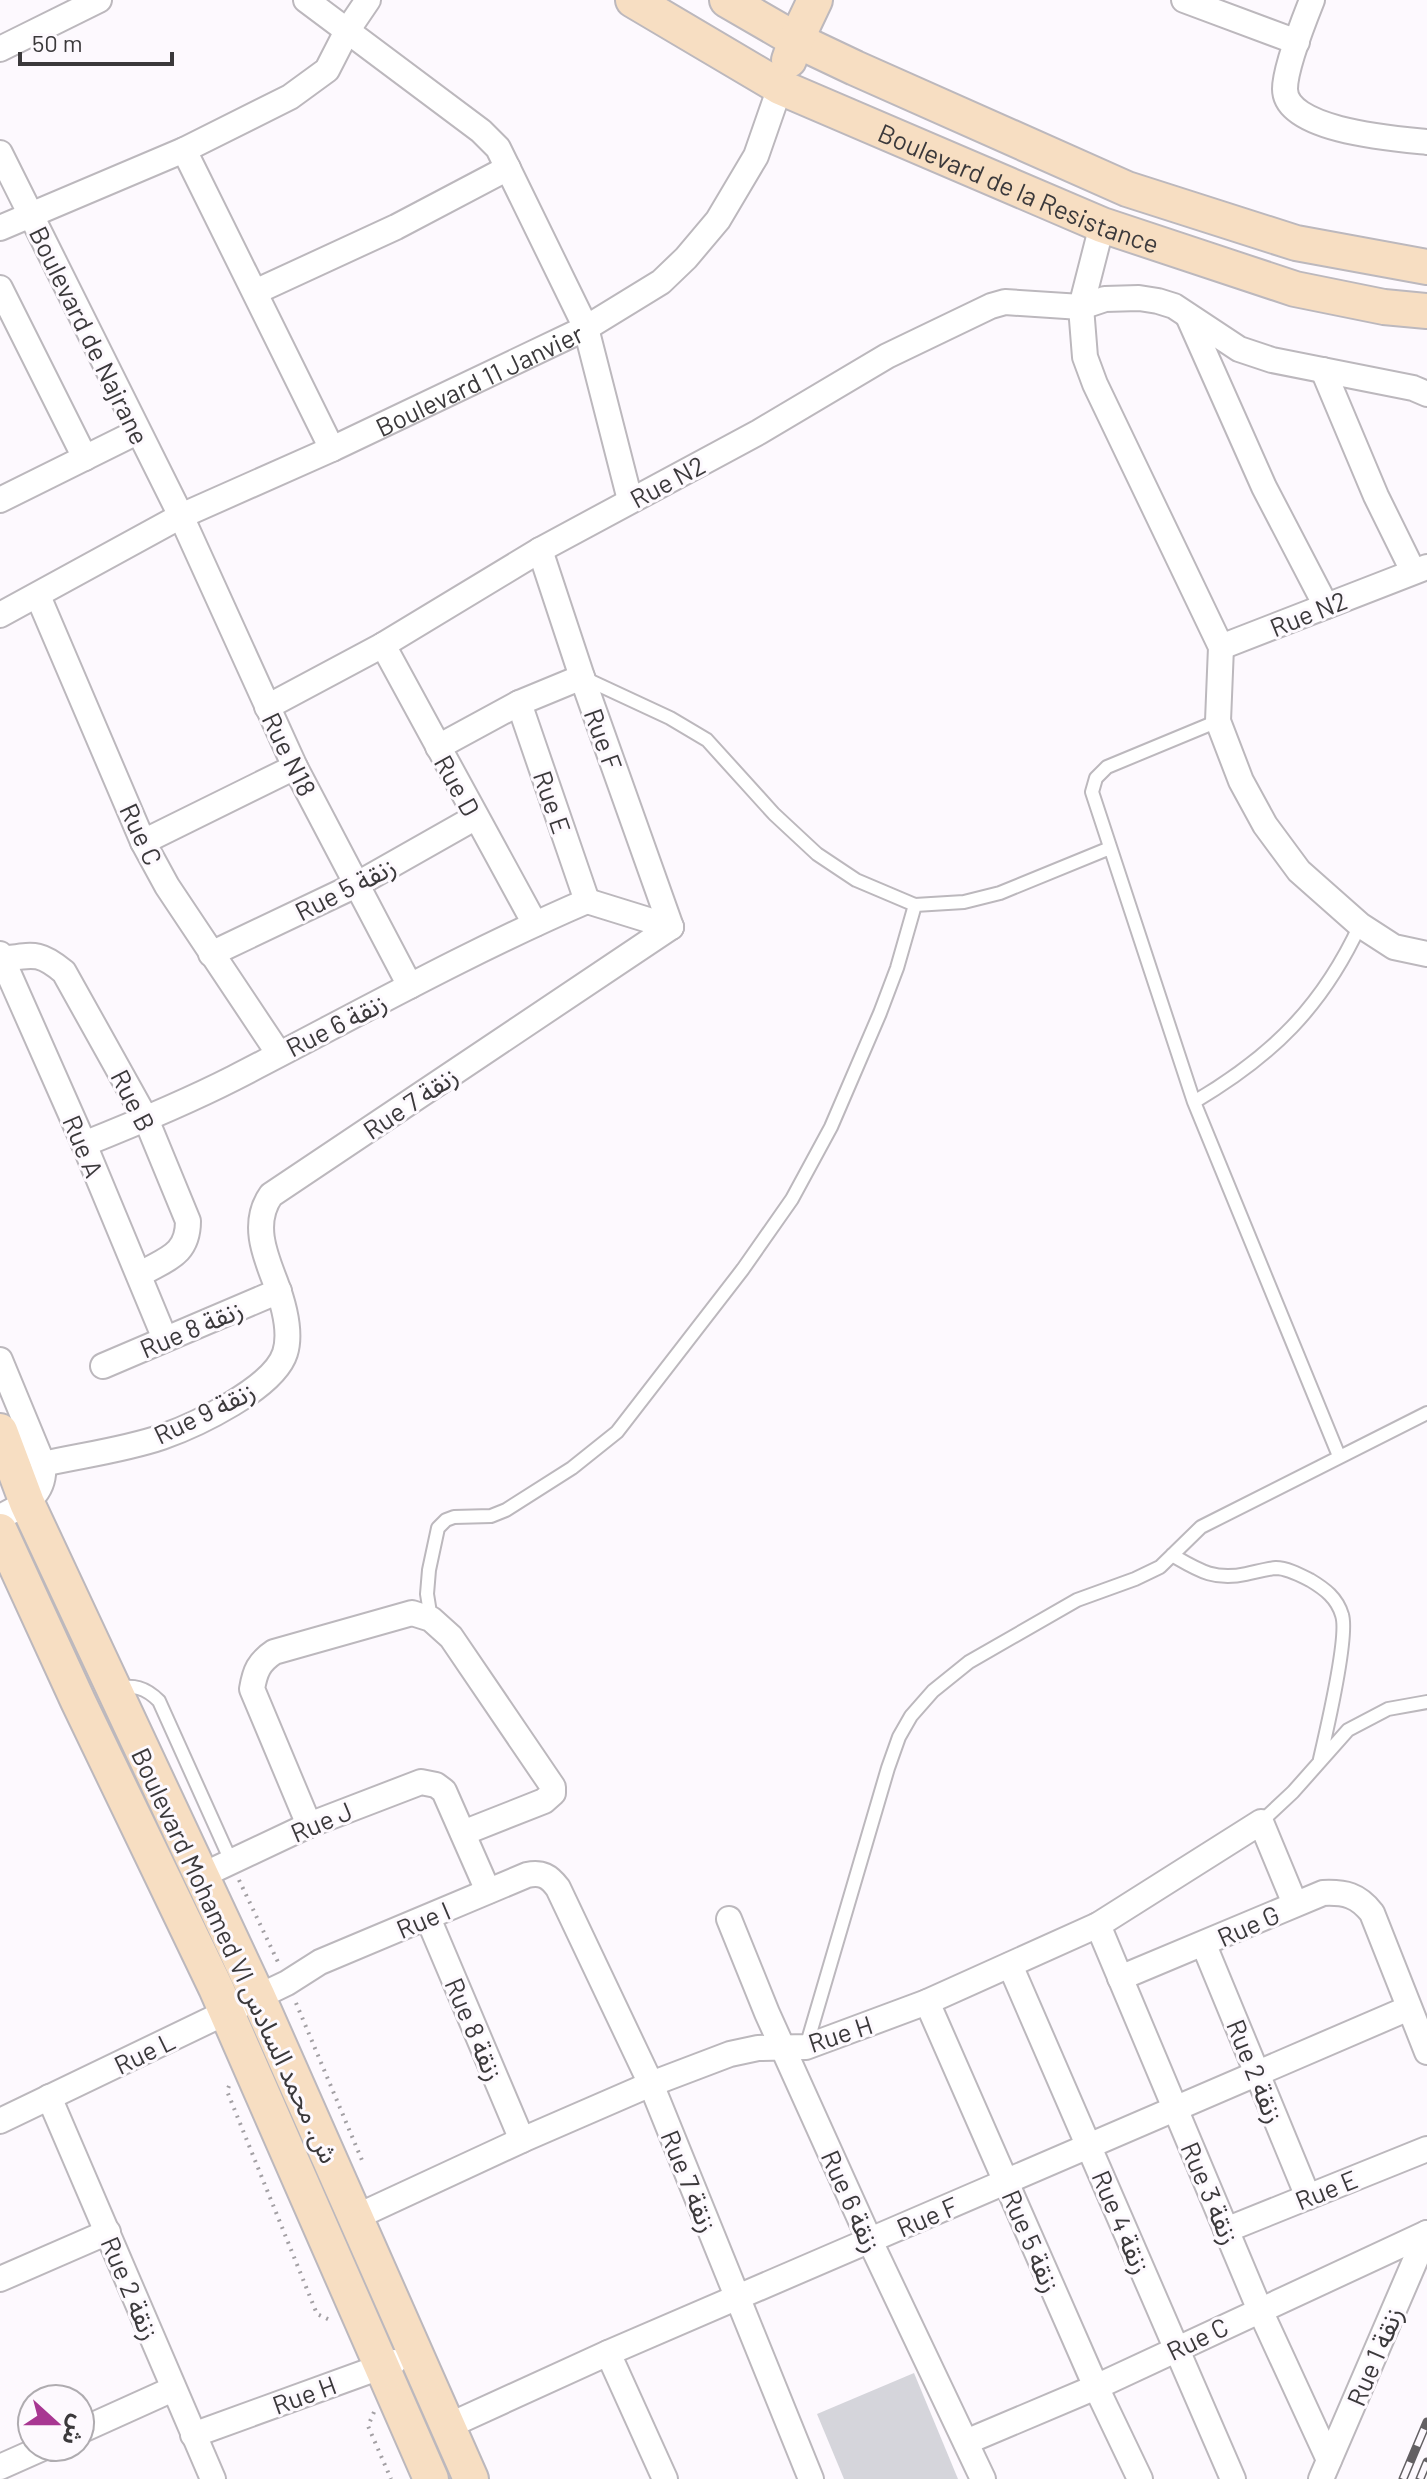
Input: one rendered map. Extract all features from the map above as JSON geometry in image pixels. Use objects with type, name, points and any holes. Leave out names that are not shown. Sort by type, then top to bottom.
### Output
[{"type":"main road","name":"Boulevard de la Resistance","points":[[633,0],[780,87],[1102,225],[1295,289],[1384,307],[1427,311]]},
{"type":"main road","name":"Boulevard de la Resistance","points":[[727,0],[796,40],[1127,189],[1296,243],[1427,267]]},
{"type":"main road","name":"Boulevard 11 Janvier","points":[[780,87],[796,40],[815,0]]},
{"type":"main road","name":"Boulevard Mohamed VI ش. محمد السادس","points":[[0,1431],[14,1510],[216,1868],[273,1990],[369,2212],[415,2355],[471,2479]]},
{"type":"main road","name":"Boulevard Mohamed VI ش. محمد السادس","points":[[0,1531],[225,2013],[431,2479]]},
{"type":"street","points":[[0,49],[99,0]]},
{"type":"street","points":[[306,0],[481,131],[498,148],[586,328],[630,500]]},
{"type":"street","points":[[0,228],[184,150],[290,97],[327,70],[347,31],[368,0]]},
{"type":"street","points":[[1184,0],[1297,42]]},
{"type":"street","points":[[1312,0],[1285,88],[1290,102],[1300,113],[1339,129],[1427,142]]},
{"type":"street","name":"Boulevard 11 Janvier","points":[[0,615],[181,516],[332,449],[586,328],[661,282],[718,220],[756,156],[780,87]]},
{"type":"street","points":[[184,150],[332,449]]},
{"type":"street","name":"Boulevard de Najrane","points":[[0,153],[181,516]]},
{"type":"street","points":[[255,292],[396,227],[508,168]]},
{"type":"street","points":[[1102,225],[1081,307],[1085,357],[1095,384],[1221,647],[1218,721],[1241,781],[1265,825],[1299,871],[1360,925],[1394,947],[1427,954]]},
{"type":"street","points":[[0,288],[85,458]]},
{"type":"street","name":"Rue N2","points":[[267,707],[383,645],[540,550],[759,432],[887,356],[1005,302],[1081,307],[1105,299],[1139,298],[1174,306],[1239,349],[1272,360],[1413,388],[1427,394]]},
{"type":"street","points":[[1188,316],[1264,487],[1326,606]]},
{"type":"street","points":[[1323,370],[1376,496],[1420,569]]},
{"type":"street","points":[[0,500],[137,432]]},
{"type":"street","name":"Rue N18","points":[[181,516],[295,767],[410,986]]},
{"type":"street","name":"Rue F","points":[[540,550],[671,927]]},
{"type":"street","name":"Rue N2","points":[[1221,647],[1420,569]]},
{"type":"street","name":"Rue C","points":[[38,596],[143,842],[167,886],[279,1054]]},
{"type":"street","name":"Rue D","points":[[383,645],[535,924]]},
{"type":"street","points":[[438,747],[519,703],[582,677]]},
{"type":"street","name":"Rue E","points":[[519,703],[587,901]]},
{"type":"street","points":[[143,842],[295,767]]},
{"type":"street","name":"Rue 5 زنقة","points":[[211,954],[356,885],[476,817]]},
{"type":"street","points":[[587,901],[671,927]]},
{"type":"street","name":"Rue 6 زنقة","points":[[84,1144],[146,1119],[535,924],[587,901]]},
{"type":"street","name":"Rue 7 زنقة","points":[[288,1334],[279,1291],[263,1251],[261,1226],[264,1205],[271,1195],[671,927]]},
{"type":"street","name":"Rue B","points":[[1,956],[47,958],[64,972],[146,1119],[188,1221],[188,1236],[183,1249],[139,1275]]},
{"type":"street","name":"Rue A","points":[[1,956],[165,1339]]},
{"type":"street","name":"Rue 8 زنقة","points":[[103,1366],[279,1291]]},
{"type":"street","name":"Rue 9 زنقة","points":[[43,1464],[124,1448],[164,1436],[229,1405],[264,1383],[279,1366],[286,1351],[288,1334]]},
{"type":"street","points":[[0,1360],[43,1464],[41,1488],[14,1510]]},
{"type":"street","points":[[309,1825],[252,1689],[255,1671],[274,1652],[304,1643],[412,1613],[431,1619],[451,1637],[553,1787],[553,1793],[544,1801],[463,1833],[488,1891]]},
{"type":"street","name":"Rue J","points":[[216,1868],[309,1825],[411,1784],[429,1783],[444,1791],[463,1833]]},
{"type":"street","points":[[1261,1822],[1295,1904]]},
{"type":"street","name":"Rue H","points":[[369,2212],[522,2140],[651,2084],[730,2054],[758,2048],[795,2047],[927,2002],[1098,1925],[1261,1822]]},
{"type":"street","name":"Rue I","points":[[273,1990],[320,1962],[535,1873],[552,1879],[558,1888]]},
{"type":"street","name":"Rue 7 زنقة","points":[[558,1888],[651,2084],[811,2479]]},
{"type":"street","name":"Rue G","points":[[1120,1978],[1323,1893],[1339,1892],[1363,1902],[1372,1913],[1409,2008]]},
{"type":"street","name":"Rue 8 زنقة","points":[[428,1918],[522,2140]]},
{"type":"street","name":"Rue 6 زنقة","points":[[729,1919],[795,2047],[870,2241],[983,2479]]},
{"type":"street","name":"Rue 3 زنقة","points":[[1098,1925],[1325,2469]]},
{"type":"street","name":"Rue 2 زنقة","points":[[1204,1945],[1308,2197]]},
{"type":"street","name":"Rue 4 زنقة","points":[[1010,1965],[1233,2479]]},
{"type":"street","name":"Rue L","points":[[0,2121],[273,1990]]},
{"type":"street","name":"Rue 5 زنقة","points":[[927,2002],[1096,2387],[1140,2479]]},
{"type":"street","points":[[1409,2008],[1427,2052]]},
{"type":"street","name":"Rue F","points":[[446,2427],[608,2353],[1409,2008]]},
{"type":"street","name":"Rue 2 زنقة","points":[[49,2097],[213,2479]]},
{"type":"street","name":"Rue E","points":[[1226,2230],[1427,2149]]},
{"type":"street","points":[[0,2279],[108,2232]]},
{"type":"street","name":"Rue C","points":[[966,2442],[1096,2387],[1259,2308],[1427,2233]]},
{"type":"street","name":"Rue 1 زنقة","points":[[1325,2469],[1427,2233]]},
{"type":"street","points":[[608,2353],[665,2479]]},
{"type":"street","name":"Rue H","points":[[193,2435],[415,2355]]},
{"type":"street","points":[[96,2424],[173,2389]]},
{"type":"lane","points":[[582,677],[670,718],[707,740],[774,814],[817,854],[856,880],[915,905],[964,902],[1000,893],[1110,848]]},
{"type":"lane","points":[[1218,721],[1107,767],[1096,778],[1092,792],[1194,1102],[1339,1456]]},
{"type":"lane","points":[[431,1619],[428,1582],[438,1528],[454,1517],[491,1516],[506,1510],[572,1468],[617,1432],[743,1269],[792,1199],[831,1127],[880,1013],[915,905]]},
{"type":"lane","points":[[1194,1102],[1248,1067],[1320,997],[1343,962],[1360,925]]},
{"type":"lane","points":[[795,2047],[899,1737],[911,1716],[933,1691],[969,1662],[1077,1600],[1160,1567],[1201,1527],[1427,1413]]},
{"type":"lane","points":[[1172,1555],[1201,1572],[1222,1578],[1279,1568],[1302,1576],[1324,1589],[1336,1601],[1343,1618],[1342,1643],[1320,1759]]},
{"type":"lane","points":[[1261,1822],[1293,1792],[1348,1730],[1401,1705],[1427,1702]]},
{"type":"path","points":[[216,1868],[273,1990],[369,2212]]},
{"type":"building","points":[[914,2373],[958,2479],[844,2479],[817,2414]]},
{"type":"railway","points":[[1403,2479],[1427,2422]]},
{"type":"railway","points":[[1420,2479],[1427,2462]]}]
